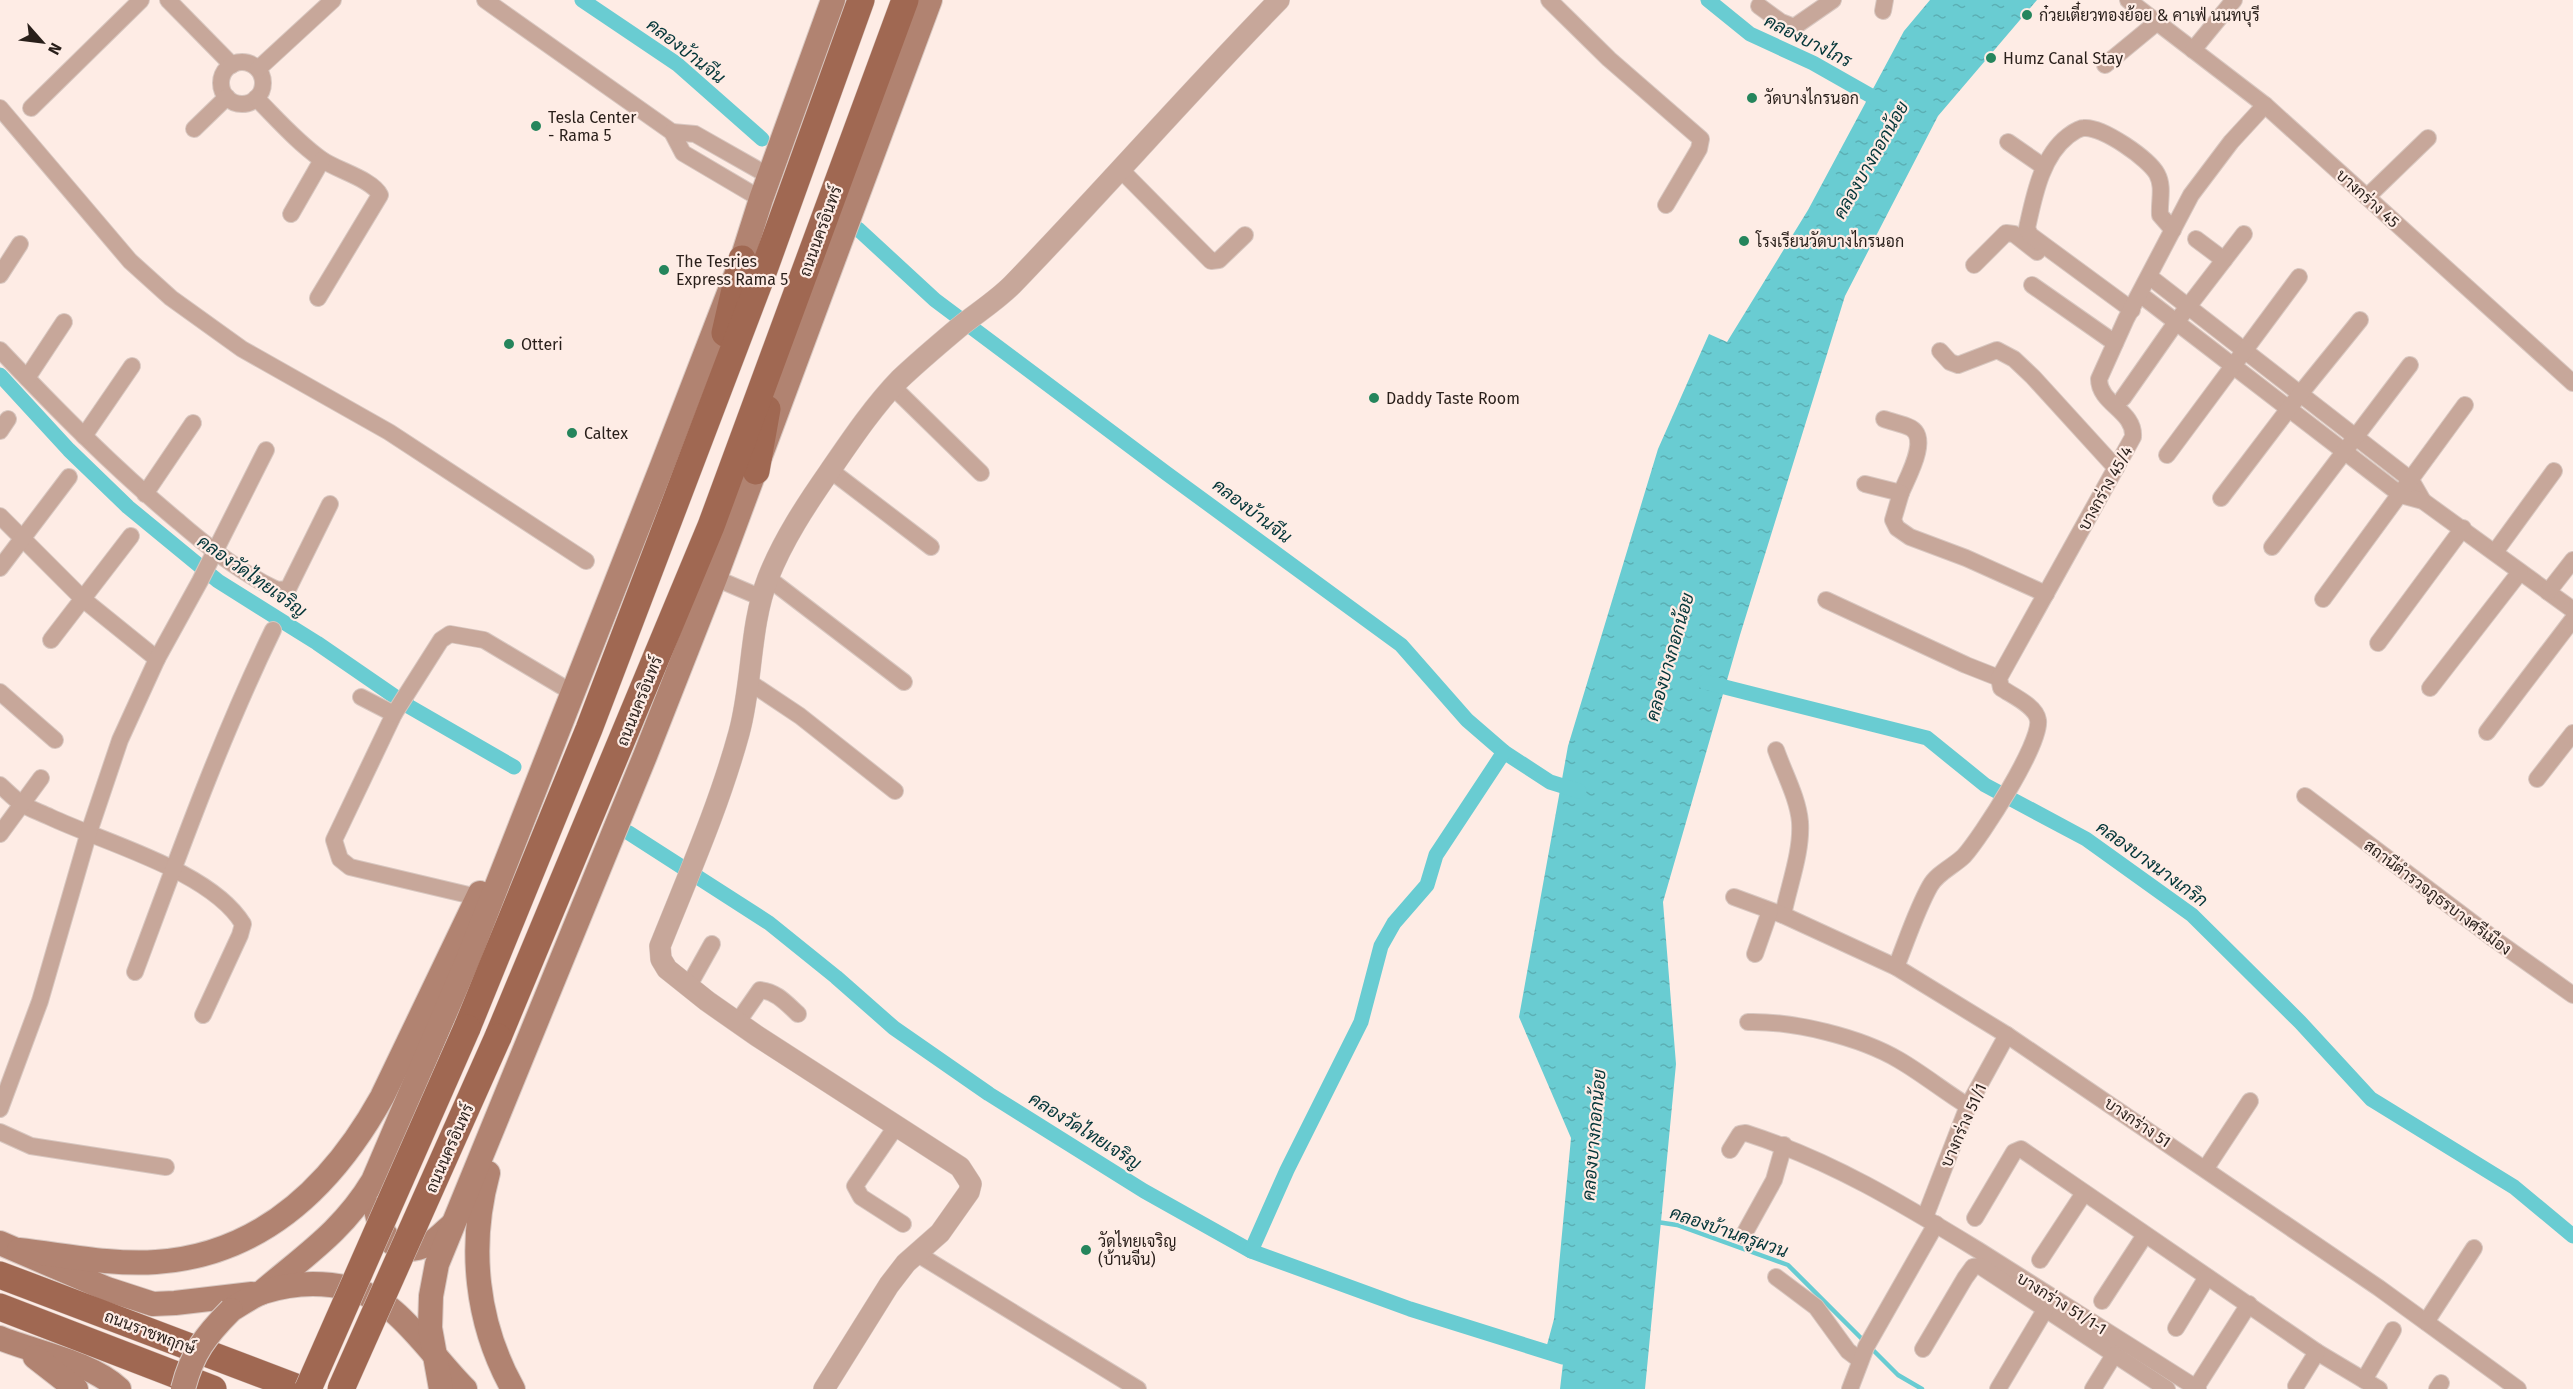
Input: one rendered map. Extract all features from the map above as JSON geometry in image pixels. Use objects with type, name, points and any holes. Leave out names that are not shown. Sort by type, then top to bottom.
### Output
[{"type":"main road","points":[[183,1389],[189,1365],[207,1334],[231,1310],[261,1293],[340,1227],[358,1206],[373,1181],[468,959],[573,693],[742,259],[769,176],[833,0]]},
{"type":"main road","name":"ถนนนครอินทร์","points":[[308,1389],[467,1028],[589,729],[765,267],[861,0]]},
{"type":"main road","name":"ถนนนครอินทร์","points":[[341,1389],[498,1037],[711,526],[905,0]]},
{"type":"main road","name":"ถนนนครอินทร์","points":[[441,1389],[430,1328],[431,1296],[437,1264],[715,578],[930,0]]},
{"type":"main road","points":[[705,424],[742,259]]},
{"type":"main road","points":[[756,471],[776,349]]},
{"type":"main road","points":[[9,1246],[124,1262],[156,1262],[204,1253],[253,1235],[299,1204],[344,1158],[365,1128],[477,897],[531,796]]},
{"type":"main road","points":[[506,1098],[479,1204],[476,1247],[480,1300],[496,1355],[513,1389]]},
{"type":"main road","points":[[373,1181],[380,1228],[390,1242],[405,1249],[429,1244],[453,1224]]},
{"type":"main road","points":[[9,1246],[107,1289],[153,1304],[261,1293],[295,1284],[329,1284],[363,1293],[392,1310],[465,1389]]},
{"type":"main road","name":"ถนนราชพฤกษ์","points":[[0,1275],[301,1389]]},
{"type":"main road","name":"ถนนราชพฤกษ์","points":[[0,1307],[213,1389]]},
{"type":"main road","points":[[10,1342],[76,1389]]},
{"type":"main road","points":[[10,1342],[68,1362],[93,1373],[119,1389]]},
{"type":"street","points":[[31,108],[141,0]]},
{"type":"street","points":[[168,0],[232,64]]},
{"type":"street","points":[[258,69],[333,0]]},
{"type":"street","points":[[485,0],[672,132],[683,153],[761,199]]},
{"type":"street","points":[[824,1389],[876,1303],[906,1263],[940,1233],[969,1192],[971,1184],[960,1167],[737,1023],[688,987],[667,969],[661,959],[660,946],[696,860],[740,731],[758,613],[765,588],[791,531],[858,429],[893,387],[1008,289],[1279,0]]},
{"type":"street","points":[[1549,0],[1609,59],[1701,139],[1699,149],[1666,205]]},
{"type":"street","points":[[1759,6],[1781,22],[1794,27],[1833,0]]},
{"type":"street","name":"บางกร่าง 45","points":[[2128,0],[2265,105],[2573,383]]},
{"type":"street","points":[[2193,50],[2234,0]]},
{"type":"street","points":[[2105,65],[2156,23]]},
{"type":"street","points":[[246,62],[258,69],[263,84],[256,98],[242,104],[227,97],[222,89],[222,80],[225,71],[232,64],[246,62]]},
{"type":"street","points":[[194,129],[227,97]]},
{"type":"street","points":[[256,98],[322,160],[374,187],[380,195],[318,298]]},
{"type":"street","name":"บางกร่าง 45/4","points":[[1999,678],[2133,437],[2134,428],[2130,421],[2099,388],[2099,379],[2115,343],[2191,195],[2205,175],[2265,105]]},
{"type":"street","points":[[0,108],[130,261],[171,298],[242,349],[389,432],[586,561]]},
{"type":"street","points":[[2129,315],[2030,235],[2026,228],[2044,167],[2058,146],[2072,133],[2084,128],[2103,133],[2117,140],[2153,168],[2159,176],[2162,188],[2160,215],[2173,230]]},
{"type":"street","points":[[672,132],[695,134],[769,176]]},
{"type":"street","points":[[2367,197],[2428,138]]},
{"type":"street","points":[[2008,142],[2044,167]]},
{"type":"street","points":[[291,214],[322,160]]},
{"type":"street","points":[[1120,169],[1211,261],[1219,260],[1245,235]]},
{"type":"street","points":[[1974,265],[2006,233],[2014,234],[2129,315]]},
{"type":"street","points":[[2123,398],[2188,306],[2244,234]]},
{"type":"street","points":[[2196,239],[2224,260]]},
{"type":"street","points":[[0,274],[20,244]]},
{"type":"street","points":[[2150,276],[2411,480],[2423,501]]},
{"type":"street","points":[[2168,455],[2299,277]]},
{"type":"street","points":[[2032,285],[2115,343]]},
{"type":"street","points":[[2141,295],[2400,495],[2423,501],[2573,610]]},
{"type":"street","points":[[2221,498],[2300,394],[2361,320]]},
{"type":"street","points":[[27,378],[64,322]]},
{"type":"street","points":[[0,350],[84,436],[212,556],[266,585],[277,590],[288,589],[330,504]]},
{"type":"street","points":[[1940,351],[1950,362],[1958,365],[1996,350],[2006,353],[2119,463]]},
{"type":"street","points":[[2272,547],[2410,365]]},
{"type":"street","points":[[84,436],[132,366]]},
{"type":"street","points":[[893,387],[981,473]]},
{"type":"street","points":[[2323,599],[2464,405]]},
{"type":"street","points":[[1884,419],[1912,428],[1918,435],[1920,443],[1893,520],[1897,528],[1910,537],[2046,594]]},
{"type":"street","points":[[145,494],[193,423]]},
{"type":"street","points":[[0,1109],[40,1001],[88,835],[120,740],[157,659],[200,581],[266,450]]},
{"type":"street","points":[[830,470],[931,547]]},
{"type":"street","points":[[2495,552],[2554,471]]},
{"type":"street","points":[[0,568],[69,477]]},
{"type":"street","points":[[1865,484],[1901,493]]},
{"type":"street","points":[[0,516],[84,600],[157,659]]},
{"type":"street","points":[[2378,643],[2463,528]]},
{"type":"street","points":[[51,640],[131,536]]},
{"type":"street","points":[[2548,592],[2573,560]]},
{"type":"street","points":[[2430,688],[2520,572]]},
{"type":"street","points":[[715,578],[765,588],[904,682]]},
{"type":"street","points":[[1827,600],[1999,678],[2001,688],[2033,710],[2039,724],[2036,735],[2002,801],[1964,856],[1931,885],[1896,967]]},
{"type":"street","points":[[2487,732],[2573,620]]},
{"type":"street","points":[[135,972],[246,686],[273,630]]},
{"type":"street","points":[[477,897],[350,867],[340,859],[334,840],[396,711],[441,640],[450,634],[484,640],[573,693]]},
{"type":"street","points":[[749,682],[800,716],[895,791]]},
{"type":"street","points":[[0,692],[55,740]]},
{"type":"street","points":[[361,698],[396,711]]},
{"type":"street","points":[[2536,779],[2573,733]]},
{"type":"street","points":[[1755,954],[1777,913],[1799,842],[1800,823],[1797,808],[1776,750]]},
{"type":"street","points":[[0,834],[41,778]]},
{"type":"street","points":[[0,785],[21,803],[88,835],[174,868],[211,892],[237,915],[243,924],[203,1015]]},
{"type":"street","name":"สถานีตำรวจภูธรบางศรีเมือง","points":[[2305,796],[2494,939],[2573,995]]},
{"type":"street","name":"บางกร่าง 51","points":[[1734,897],[1777,913],[1896,967],[2007,1035],[2206,1168],[2518,1389]]},
{"type":"street","points":[[688,987],[712,944]]},
{"type":"street","points":[[737,1023],[760,990],[768,990],[798,1014]]},
{"type":"street","points":[[1749,1022],[1784,1025],[1856,1041],[1899,1060],[1968,1106]]},
{"type":"street","name":"บางกร่าง 51/1","points":[[1850,1389],[1867,1347],[1931,1221],[1968,1106],[2007,1035]]},
{"type":"street","points":[[2206,1168],[2250,1101]]},
{"type":"street","points":[[897,1125],[855,1186],[861,1197],[903,1224]]},
{"type":"street","points":[[0,1132],[31,1146],[166,1167]]},
{"type":"street","name":"บางกร่าง 51/1-1","points":[[1730,1150],[1740,1134],[1746,1133],[1784,1145],[1830,1166],[1931,1221],[2196,1388]]},
{"type":"street","points":[[1743,1236],[1774,1180],[1784,1145]]},
{"type":"street","points":[[1975,1218],[2017,1149],[2021,1149],[2318,1352],[2379,1389]]},
{"type":"street","points":[[2040,1260],[2084,1193]]},
{"type":"street","points":[[2102,1301],[2145,1235]]},
{"type":"street","points":[[2426,1322],[2474,1248]]},
{"type":"street","points":[[916,1253],[1138,1389]]},
{"type":"street","points":[[1923,1349],[1972,1267],[1980,1266],[2045,1311],[2167,1389]]},
{"type":"street","points":[[1776,1277],[1816,1307],[1848,1351],[1867,1347]]},
{"type":"street","points":[[2176,1328],[2207,1277]]},
{"type":"street","points":[[2196,1388],[2249,1304]]},
{"type":"street","points":[[1998,1389],[2045,1311]]},
{"type":"street","points":[[2364,1380],[2393,1330]]},
{"type":"street","points":[[2296,1386],[2318,1352]]},
{"type":"street","points":[[2093,1389],[2114,1355]]},
{"type":"water","name":"คลองบางกอกน้อย","points":[[1930,0],[2037,0],[1938,116],[1845,296],[1740,635],[1663,902],[1676,1064],[1645,1389],[1560,1389],[1563,1363],[1544,1356],[1554,1319],[1571,1138],[1519,1017],[1568,746],[1658,449],[1709,334],[1727,342],[1808,210],[1904,31]]},
{"type":"waterway","name":"คลองบ้านจีน","points":[[582,0],[677,64],[762,139]]},
{"type":"waterway","name":"คลองบางไกร","points":[[1708,0],[1750,34],[1813,63],[1887,105]]},
{"type":"waterway","name":"คลองบ้านจีน","points":[[858,229],[935,300],[1401,645],[1467,720],[1504,752],[1550,782],[1579,791]]},
{"type":"waterway","name":"คลองวัดไทยเจริญ","points":[[0,375],[69,450],[128,507],[218,581],[317,643],[410,707],[514,767]]},
{"type":"waterway","name":"คลองบางนางเกริก","points":[[1705,682],[1927,738],[1985,785],[2086,839],[2192,915],[2300,1022],[2371,1099],[2514,1187],[2573,1236]]},
{"type":"waterway","points":[[1251,1251],[1287,1170],[1361,1022],[1381,946],[1394,923],[1427,885],[1436,855],[1504,752]]},
{"type":"waterway","name":"คลองวัดไทยเจริญ","points":[[629,833],[769,923],[894,1028],[989,1094],[1144,1191],[1251,1251],[1410,1309],[1563,1357]]},
{"type":"waterway","name":"คลองบ้านครูผวน","points":[[1657,1222],[1677,1225],[1788,1265],[1865,1342]]},
{"type":"waterway","name":"คลองบ้านครูผวน","points":[[1871,1348],[1898,1375],[1922,1389]]},
{"type":"place","name":"ก๋วยเตี๋ยวทองย้อย & คาเฟ่ นนทบุรี","points":[[2027,15]]},
{"type":"place","name":"Humz Canal Stay","points":[[1991,58]]},
{"type":"place","name":"วัดบางไกรนอก","points":[[1752,98]]},
{"type":"place","name":"Tesla Center - Rama 5","points":[[536,126]]},
{"type":"place","name":"โรงเรียนวัดบางไกรนอก","points":[[1744,241]]},
{"type":"place","name":"The Tesries Express Rama 5","points":[[664,270]]},
{"type":"place","name":"Otteri","points":[[509,344]]},
{"type":"place","name":"Daddy Taste Room","points":[[1374,398]]},
{"type":"place","name":"Caltex","points":[[572,433]]},
{"type":"place","name":"วัดไทยเจริญ (บ้านจีน)","points":[[1086,1250]]}]
